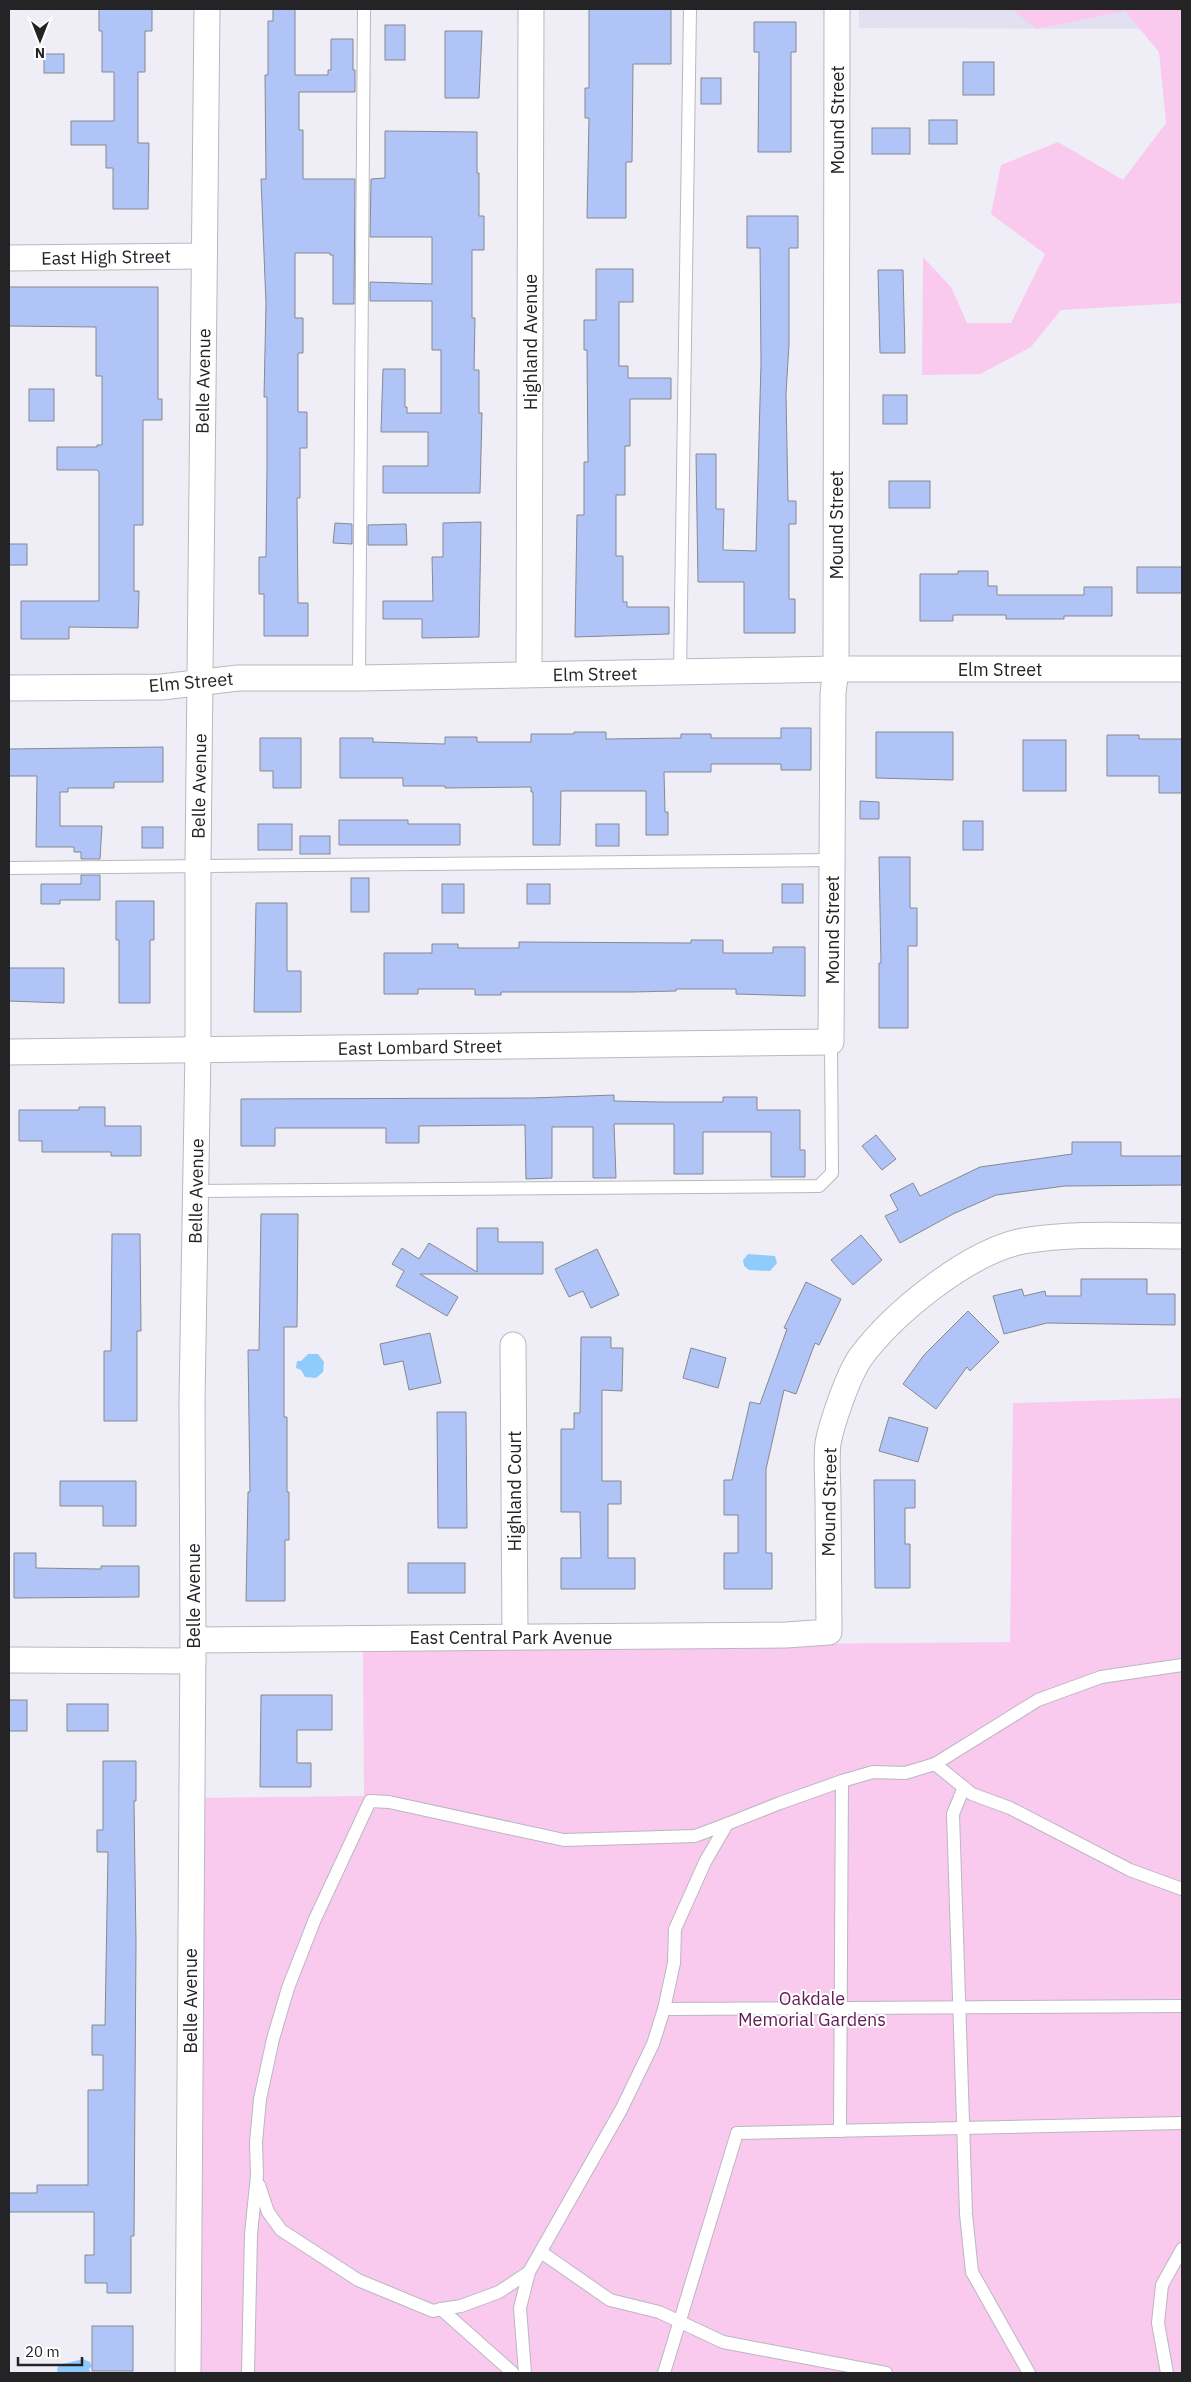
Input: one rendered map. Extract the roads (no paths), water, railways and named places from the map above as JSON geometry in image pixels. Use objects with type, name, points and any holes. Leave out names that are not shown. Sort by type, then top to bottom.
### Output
[{"type":"street","name":"Belle Avenue","points":[[188,2373],[193,1651],[192,1400],[198,1050],[198,865],[207,9]]},
{"type":"street","name":"Highland Avenue","points":[[529,674],[531,9]]},
{"type":"street","name":"Mound Street","points":[[831,1042],[833,694],[836,669],[837,9]]},
{"type":"street","name":"East High Street","points":[[9,258],[204,256]]},
{"type":"street","name":"Elm Street","points":[[9,688],[162,687],[238,678],[359,678],[836,669],[1182,669]]},
{"type":"street","name":"East Lombard Street","points":[[9,1052],[831,1042]]},
{"type":"street","name":"Mound Street","points":[[829,1632],[828,1444],[842,1397],[859,1360],[880,1334],[932,1288],[958,1269],[987,1252],[1023,1241],[1078,1236],[1182,1236]]},
{"type":"street","name":"Highland Court","points":[[513,1345],[514,1636]]},
{"type":"street","name":"East Central Park Avenue","points":[[9,1660],[514,1636],[786,1635],[829,1632]]},
{"type":"lane","points":[[359,678],[364,9]]},
{"type":"lane","points":[[680,673],[690,9]]},
{"type":"lane","points":[[9,868],[832,860]]},
{"type":"lane","points":[[196,1192],[819,1186],[832,1173],[831,1042]]},
{"type":"lane","points":[[530,2272],[499,2292],[461,2306],[434,2311],[358,2280],[281,2230],[268,2212],[260,2195],[256,2142],[260,2099],[273,2039],[288,1988],[315,1919],[370,1801],[389,1802],[564,1840],[695,1836],[842,1781],[873,1772],[905,1773],[936,1764],[1038,1700],[1101,1677],[1182,1665]]},
{"type":"lane","points":[[936,1764],[972,1794],[1010,1808],[1130,1870],[1182,1889]]},
{"type":"lane","points":[[840,2131],[842,1781]]},
{"type":"lane","points":[[964,1788],[952,1814],[966,2214],[972,2272],[995,2316],[1030,2373]]},
{"type":"lane","points":[[525,2373],[520,2308],[530,2272],[621,2110],[653,2044],[664,2009],[674,1963],[675,1929],[705,1862],[727,1824]]},
{"type":"lane","points":[[664,2009],[1182,2006]]},
{"type":"lane","points":[[664,2373],[737,2133],[1182,2122]]},
{"type":"lane","points":[[248,2373],[251,2234],[257,2175]]},
{"type":"lane","points":[[1167,2373],[1158,2323],[1162,2286],[1182,2249]]},
{"type":"lane","points":[[541,2252],[610,2300],[659,2312],[680,2320],[723,2342],[886,2373]]},
{"type":"lane","points":[[441,2309],[513,2373]]},
{"type":"water","points":[[748,1254],[775,1256],[777,1263],[770,1271],[749,1270],[744,1266],[743,1260]]},
{"type":"water","points":[[308,1354],[318,1354],[324,1362],[323,1372],[316,1378],[305,1377],[301,1370],[296,1368],[297,1361],[301,1361]]},
{"type":"water","points":[[83,2359],[90,2362],[92,2367],[89,2368],[90,2372],[58,2373],[59,2365]]},
{"type":"park label","name":"Oakdale Memorial Gardens","points":[[812,2008]]}]
